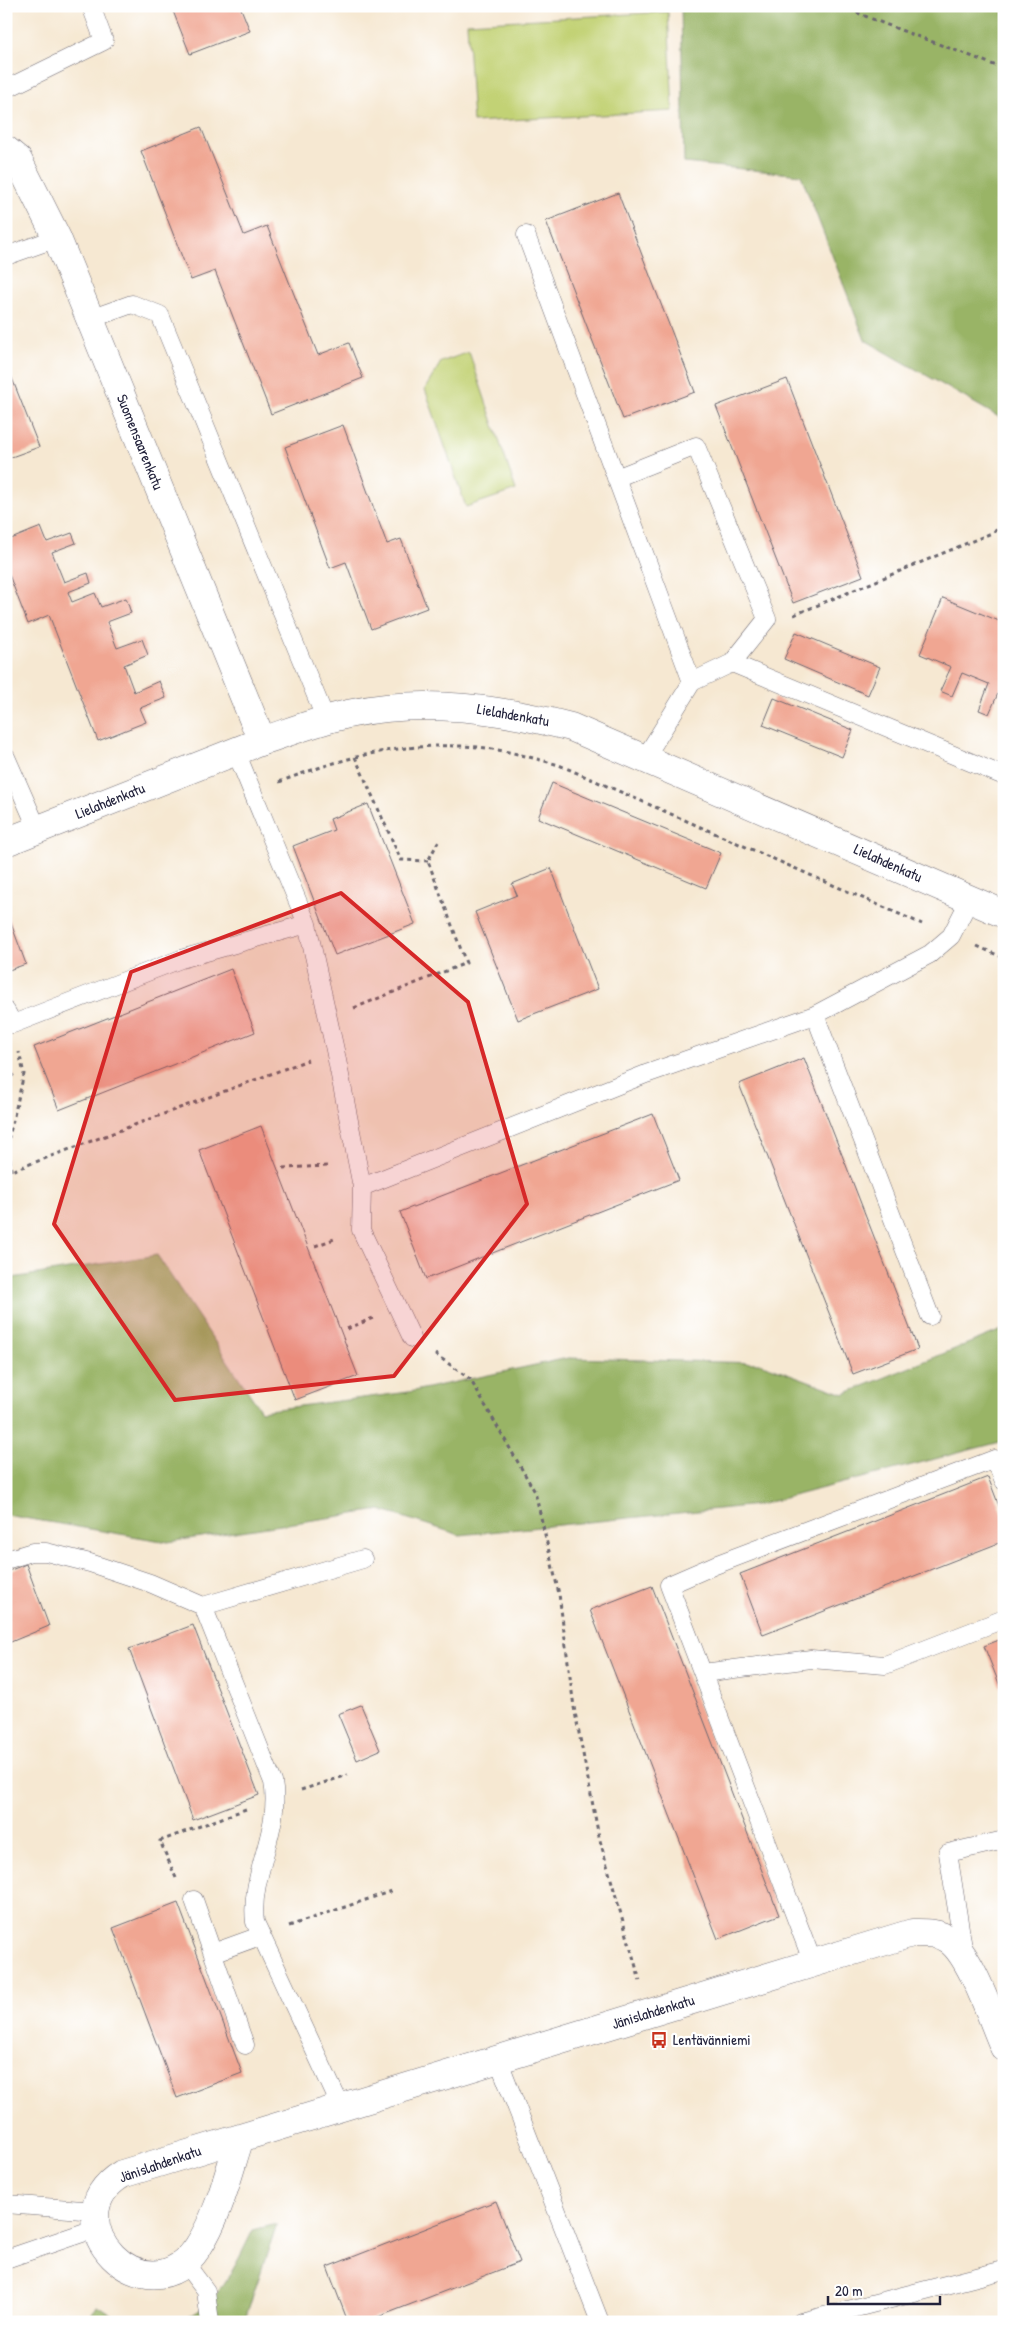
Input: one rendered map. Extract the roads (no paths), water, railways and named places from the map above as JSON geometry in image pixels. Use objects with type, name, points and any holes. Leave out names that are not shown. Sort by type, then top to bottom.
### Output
[{"type":"street","name":"Suomensaarenkatu","points":[[6,150],[18,160],[57,238],[262,741]]},
{"type":"street","name":"Lielahdenkatu","points":[[6,842],[262,741],[326,720],[354,713],[411,706],[463,707],[520,714],[571,727],[1004,914]]},
{"type":"street","name":"Jänislahdenkatu","points":[[96,2220],[102,2192],[109,2182],[122,2174],[912,1934],[933,1933],[949,1940],[964,1956],[1004,2047]]},
{"type":"street","points":[[96,2220],[106,2250],[116,2262],[132,2270],[159,2273],[174,2269],[198,2248],[214,2216],[240,2138]]},
{"type":"lane","points":[[6,89],[104,41],[91,6]]},
{"type":"lane","points":[[526,235],[692,682]]},
{"type":"lane","points":[[6,256],[57,238]]},
{"type":"lane","points":[[90,319],[132,304],[160,315],[326,720]]},
{"type":"lane","points":[[616,478],[696,446],[766,619],[732,663],[692,682],[645,758]]},
{"type":"lane","points":[[732,663],[1004,776]]},
{"type":"lane","points":[[236,752],[307,924],[336,1050],[362,1187],[361,1230],[412,1338]]},
{"type":"lane","points":[[6,756],[38,830]]},
{"type":"lane","points":[[362,1187],[646,1074],[815,1015],[930,954],[951,936],[970,899]]},
{"type":"lane","points":[[10,1018],[181,959],[307,924]]},
{"type":"lane","points":[[815,1015],[930,1316]]},
{"type":"lane","points":[[813,1963],[669,1585],[724,1562],[995,1459],[1004,1481]]},
{"type":"lane","points":[[6,1560],[32,1552],[46,1552],[90,1563],[150,1583],[203,1606],[363,1560]]},
{"type":"lane","points":[[203,1606],[273,1782],[276,1798],[274,1820],[254,1894],[255,1922],[341,2107]]},
{"type":"lane","points":[[703,1674],[812,1660],[886,1665],[1004,1618]]},
{"type":"lane","points":[[964,1956],[948,1853],[1004,1840]]},
{"type":"lane","points":[[194,1900],[245,2045]]},
{"type":"lane","points":[[213,1953],[260,1936]]},
{"type":"lane","points":[[498,2059],[600,2322]]},
{"type":"lane","points":[[6,2204],[96,2220]]},
{"type":"lane","points":[[6,2259],[96,2220]]},
{"type":"lane","points":[[184,2262],[206,2291],[210,2322]]},
{"type":"lane","points":[[801,2322],[1004,2270]]},
{"type":"place","name":"Lentävänniemi","points":[[659,2040]]}]
